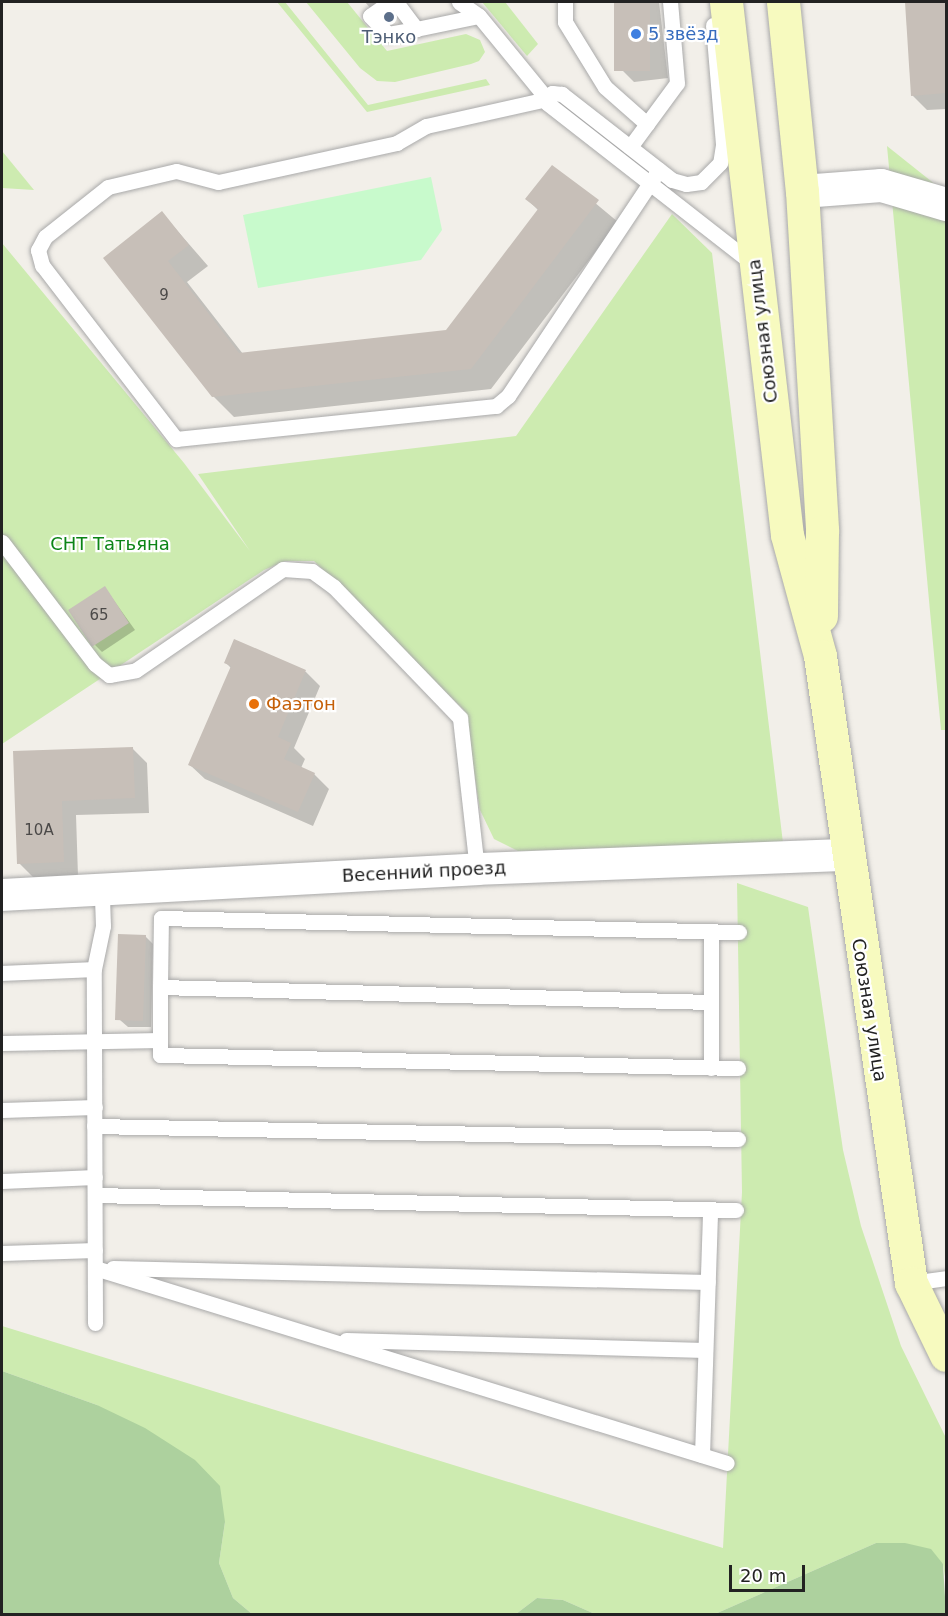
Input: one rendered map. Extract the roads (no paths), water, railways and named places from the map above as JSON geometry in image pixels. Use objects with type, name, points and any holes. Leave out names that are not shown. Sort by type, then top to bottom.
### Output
[{"type":"main road","name":"Союзная улица","points":[[726,2],[787,535],[820,656],[846,855],[911,1282],[946,1355]]},
{"type":"main road","name":"Союзная улица","points":[[783,2],[802,191],[822,531],[820,656]]},
{"type":"main road","points":[[787,535],[822,531]]},
{"type":"street","points":[[802,191],[881,185],[946,204]]},
{"type":"street","name":"Весенний проезд","points":[[2,896],[477,869],[846,855]]},
{"type":"lane","points":[[390,2],[370,16],[388,34],[478,16]]},
{"type":"lane","points":[[396,2],[416,29]]},
{"type":"lane","points":[[459,2],[478,16],[547,99],[550,108],[756,266]]},
{"type":"lane","points":[[565,2],[566,22],[605,87],[647,124]]},
{"type":"lane","points":[[630,147],[677,83],[670,2]]},
{"type":"lane","points":[[659,170],[508,396],[496,406],[482,409],[176,439],[42,265],[39,250],[45,237],[108,187],[176,171],[218,182],[396,143],[426,126],[547,99],[552,93],[562,94],[659,170],[686,184],[701,182],[720,163],[723,145],[711,2]]},
{"type":"lane","points":[[2,542],[94,664],[109,675],[136,670],[283,569],[312,570],[334,587],[460,718],[477,869]]},
{"type":"lane","points":[[95,1323],[94,969],[103,926],[102,889]]},
{"type":"lane","points":[[738,1068],[160,1055],[160,987],[161,918],[739,932]]},
{"type":"lane","points":[[711,932],[711,1068]]},
{"type":"lane","points":[[2,973],[94,969]]},
{"type":"lane","points":[[160,987],[711,1002]]},
{"type":"lane","points":[[2,1043],[95,1039],[160,1040]]},
{"type":"lane","points":[[2,1110],[94,1107]]},
{"type":"lane","points":[[94,1126],[738,1139]]},
{"type":"lane","points":[[2,1181],[94,1177]]},
{"type":"lane","points":[[95,1195],[736,1210]]},
{"type":"lane","points":[[702,1455],[710,1209]]},
{"type":"lane","points":[[2,1253],[95,1250]]},
{"type":"lane","points":[[95,1268],[708,1282]]},
{"type":"lane","points":[[95,1268],[727,1463]]},
{"type":"lane","points":[[911,1282],[946,1278]]},
{"type":"lane","points":[[326,1339],[705,1350]]},
{"type":"place","name":"Тэнко","points":[[389,17]]},
{"type":"place","name":"5 звёзд","points":[[636,34]]},
{"type":"place","name":"Фаэтон","points":[[254,704]]},
{"type":"park label","name":"СНТ Татьяна","points":[[110,544]]}]
